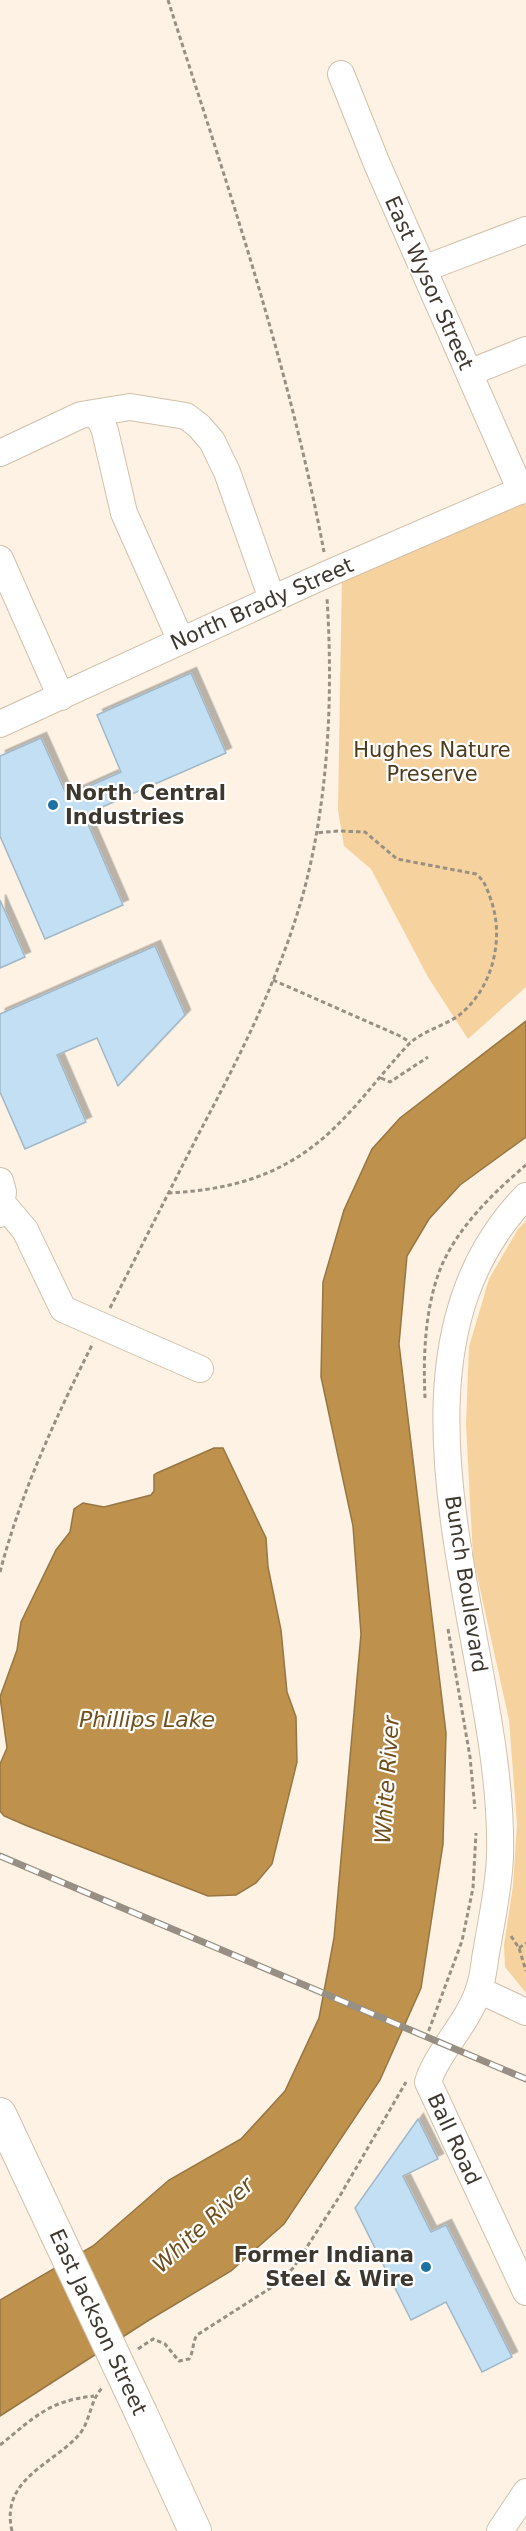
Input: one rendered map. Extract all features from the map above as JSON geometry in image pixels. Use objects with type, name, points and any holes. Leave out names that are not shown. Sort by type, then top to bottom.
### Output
[{"type":"main road","name":"East Jackson Street","points":[[0,2114],[195,2531]]},
{"type":"street","name":"East Wysor Street","points":[[341,74],[377,164],[523,490]]},
{"type":"street","points":[[423,269],[526,230]]},
{"type":"street","points":[[469,373],[526,350]]},
{"type":"street","points":[[0,453],[81,415],[130,407],[161,410],[186,416],[199,426],[212,441],[227,472],[272,599]]},
{"type":"street","points":[[95,414],[105,431],[124,513],[181,641]]},
{"type":"street","name":"North Brady Street","points":[[0,724],[325,575],[523,490]]},
{"type":"street","points":[[0,559],[61,697]]},
{"type":"street","name":"Bunch Boulevard","points":[[479,1990],[498,1883],[500,1819],[491,1736],[453,1526],[448,1422],[450,1373],[456,1329],[472,1276],[498,1229],[526,1196]]},
{"type":"street","points":[[1,1200],[25,1230],[63,1309],[200,1369]]},
{"type":"street","points":[[479,1990],[526,2012]]},
{"type":"street","name":"Ball Road","points":[[479,1990],[449,2046],[431,2071],[428,2082],[526,2292]]},
{"type":"street","points":[[500,2531],[525,2495]]},
{"type":"path","points":[[0,1572],[9,1535],[40,1457],[101,1326],[243,1050],[273,980],[306,884],[316,833],[329,703],[322,542],[301,441],[249,256],[168,0]]},
{"type":"path","points":[[168,1193],[222,1187],[280,1167],[314,1146],[381,1078],[410,1042],[458,1016],[480,992],[490,973],[496,951],[495,909],[484,881],[476,874],[465,870],[397,859],[365,832],[316,833]]},
{"type":"path","points":[[273,980],[410,1042]]},
{"type":"path","points":[[381,1078],[390,1082],[428,1057]]},
{"type":"path","points":[[423,2045],[462,1941],[469,1913]]},
{"type":"path","points":[[519,1948],[526,1943]]},
{"type":"path","points":[[137,2350],[153,2339],[160,2340],[174,2358],[183,2362],[189,2359],[194,2352],[194,2341],[197,2335],[280,2282],[294,2267],[341,2194],[409,2078]]},
{"type":"path","points":[[12,2531],[8,2510],[10,2494],[17,2482],[79,2435],[89,2415],[94,2396],[109,2380]]},
{"type":"path","points":[[0,2445],[45,2409],[62,2401],[94,2396]]},
{"type":"green space","name":"Hughes Nature Preserve","points":[[526,499],[526,987],[468,1039],[428,977],[371,869],[344,846],[338,810],[342,575]]},
{"type":"green space","points":[[526,1221],[526,1993],[505,1967],[504,1945],[513,1886],[517,1824],[509,1720],[473,1557],[466,1424],[469,1347],[489,1279],[518,1229]]},
{"type":"water","name":"White River","points":[[526,1021],[526,1137],[460,1185],[429,1219],[407,1256],[399,1344],[446,1733],[443,1844],[421,1988],[380,2080],[284,2224],[231,2271],[149,2320],[0,2416],[0,2300],[93,2246],[169,2180],[241,2139],[285,2091],[319,2018],[334,1938],[361,1634],[353,1526],[321,1377],[323,1282],[344,1210],[372,1149],[400,1118]]},
{"type":"water","name":"Phillips Lake","points":[[214,1448],[223,1448],[266,1538],[268,1567],[281,1630],[287,1692],[296,1717],[297,1762],[272,1864],[256,1883],[236,1895],[208,1896],[4,1816],[0,1811],[0,1764],[7,1748],[0,1697],[17,1650],[21,1622],[56,1550],[70,1532],[74,1509],[83,1503],[104,1507],[151,1495],[154,1491],[154,1475]]},
{"type":"building","name":"North Central Industries","points":[[191,673],[226,753],[84,815],[123,905],[45,939],[0,836],[0,756],[41,738],[67,796],[121,772],[97,715]]},
{"type":"building","points":[[0,900],[25,957],[0,968]]},
{"type":"building","points":[[155,946],[185,1015],[118,1086],[97,1038],[57,1055],[86,1122],[25,1149],[0,1092],[0,1014]]},
{"type":"building","name":"Former Indiana Steel & Wire","points":[[418,2119],[438,2159],[403,2176],[431,2232],[446,2225],[512,2357],[482,2372],[446,2302],[411,2320],[355,2208]]},
{"type":"railway","points":[[0,1856],[526,2079]]},
{"type":"place","name":"North Central Industries","points":[[53,805]]},
{"type":"place","name":"Former Indiana Steel & Wire","points":[[426,2267]]}]
